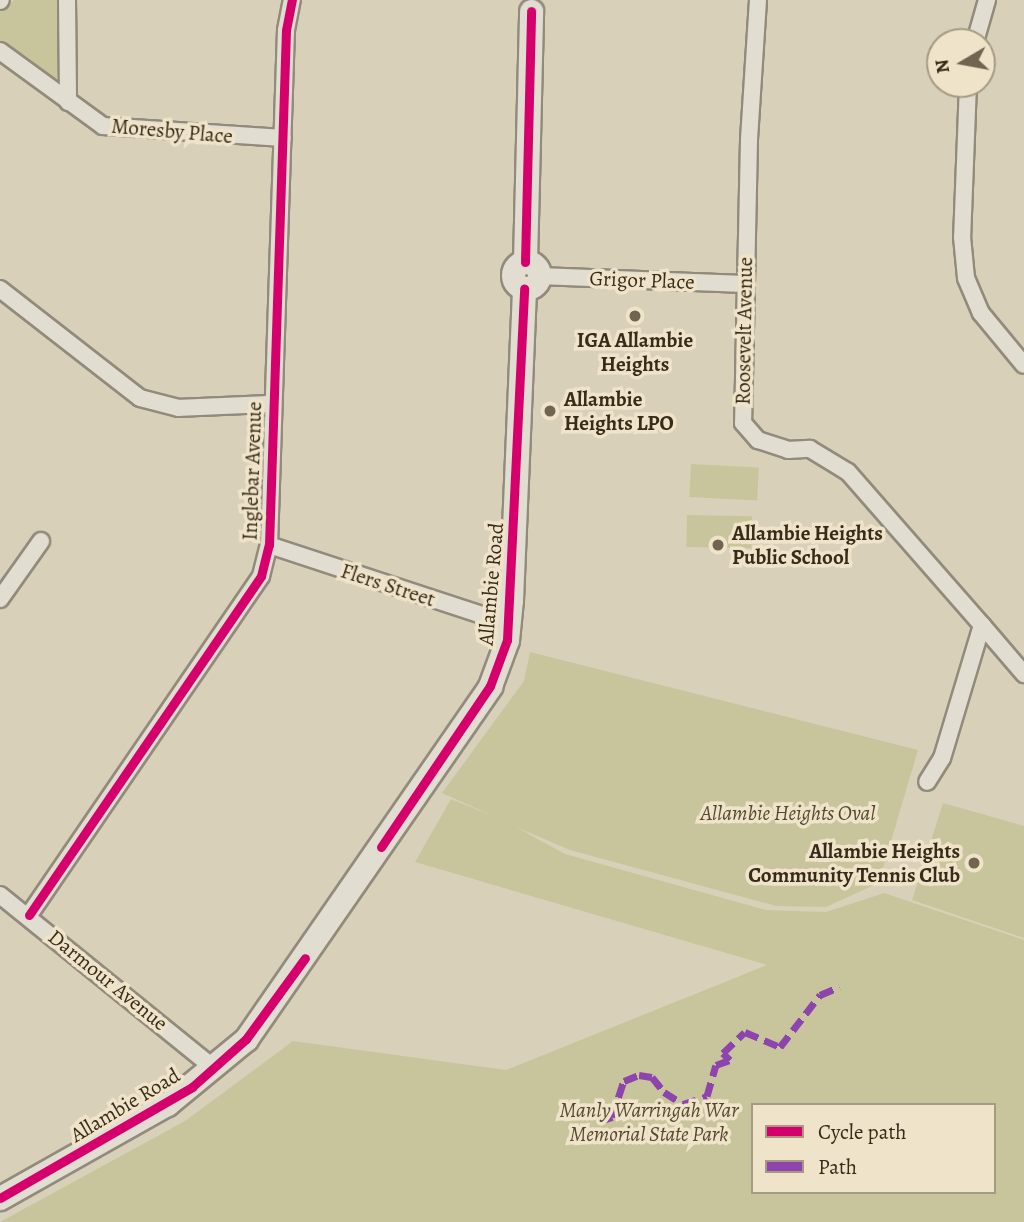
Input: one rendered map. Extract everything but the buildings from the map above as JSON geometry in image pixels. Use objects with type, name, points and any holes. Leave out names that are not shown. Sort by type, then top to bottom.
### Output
[{"type":"main road","name":"Allambie Road","points":[[0,1198],[167,1104],[214,1068],[268,1013],[470,717],[502,658],[509,618],[529,275],[531,4]]},
{"type":"street","points":[[66,0],[68,102]]},
{"type":"street","name":"Inglebar Avenue","points":[[29,915],[261,576],[269,545],[287,12],[292,0]]},
{"type":"street","name":"Roosevelt Avenue","points":[[758,0],[745,284],[743,423],[758,440],[788,450],[810,449],[848,472],[1024,674]]},
{"type":"street","points":[[979,28],[987,0]]},
{"type":"street","name":"Moresby Place","points":[[0,51],[90,119],[118,130],[283,138]]},
{"type":"street","points":[[967,98],[962,237],[966,278],[981,313],[1024,365]]},
{"type":"street","name":"Grigor Place","points":[[529,275],[745,284]]},
{"type":"street","points":[[0,289],[140,398],[179,408],[272,404]]},
{"type":"street","points":[[0,599],[41,541]]},
{"type":"street","name":"Flers Street","points":[[269,545],[488,617],[509,618]]},
{"type":"street","points":[[928,782],[942,758],[982,625]]},
{"type":"street","name":"Darmour Avenue","points":[[0,895],[29,915],[214,1068]]},
{"type":"green space","points":[[14,0],[61,0],[60,71],[54,84],[0,42],[0,12]]},
{"type":"green space","points":[[691,464],[759,468],[757,501],[689,497]]},
{"type":"green space","points":[[687,515],[752,516],[751,548],[686,547]]},
{"type":"green space","points":[[530,652],[918,750],[881,875],[874,885],[826,907],[776,906],[570,850],[516,827],[565,854],[766,910],[826,912],[884,893],[1024,940],[1024,1222],[0,1222],[185,1121],[293,1041],[506,1070],[767,965],[415,862],[451,799],[491,815],[442,793],[524,681]]},
{"type":"green space","name":"Allambie Heights Community Tennis Club","points":[[943,803],[1024,826],[1024,938],[912,900]]},
{"type":"marked path","points":[[600,1121],[612,1117],[624,1081],[639,1075],[652,1077],[664,1092],[683,1104],[707,1096],[716,1065],[730,1060],[723,1053],[745,1032],[780,1047],[820,995],[839,987]]},
{"type":"cycle path","points":[[29,915],[261,576],[269,545],[286,30],[292,0]]},
{"type":"cycle path","points":[[525,262],[531,11]]},
{"type":"cycle path","points":[[381,847],[490,686],[507,640],[524,288]]},
{"type":"cycle path","points":[[0,1198],[192,1087],[246,1039],[305,958]]},
{"type":"place","name":"IGA Allambie Heights","points":[[635,316]]},
{"type":"place","name":"Allambie Heights LPO","points":[[550,411]]},
{"type":"place","name":"Allambie Heights Public School","points":[[718,545]]},
{"type":"place","name":"Allambie Heights Community Tennis Club","points":[[974,863]]},
{"type":"park label","name":"Allambie Heights Oval","points":[[788,813]]},
{"type":"park label","name":"Manly Warringah War Memorial State Park","points":[[649,1122]]}]
